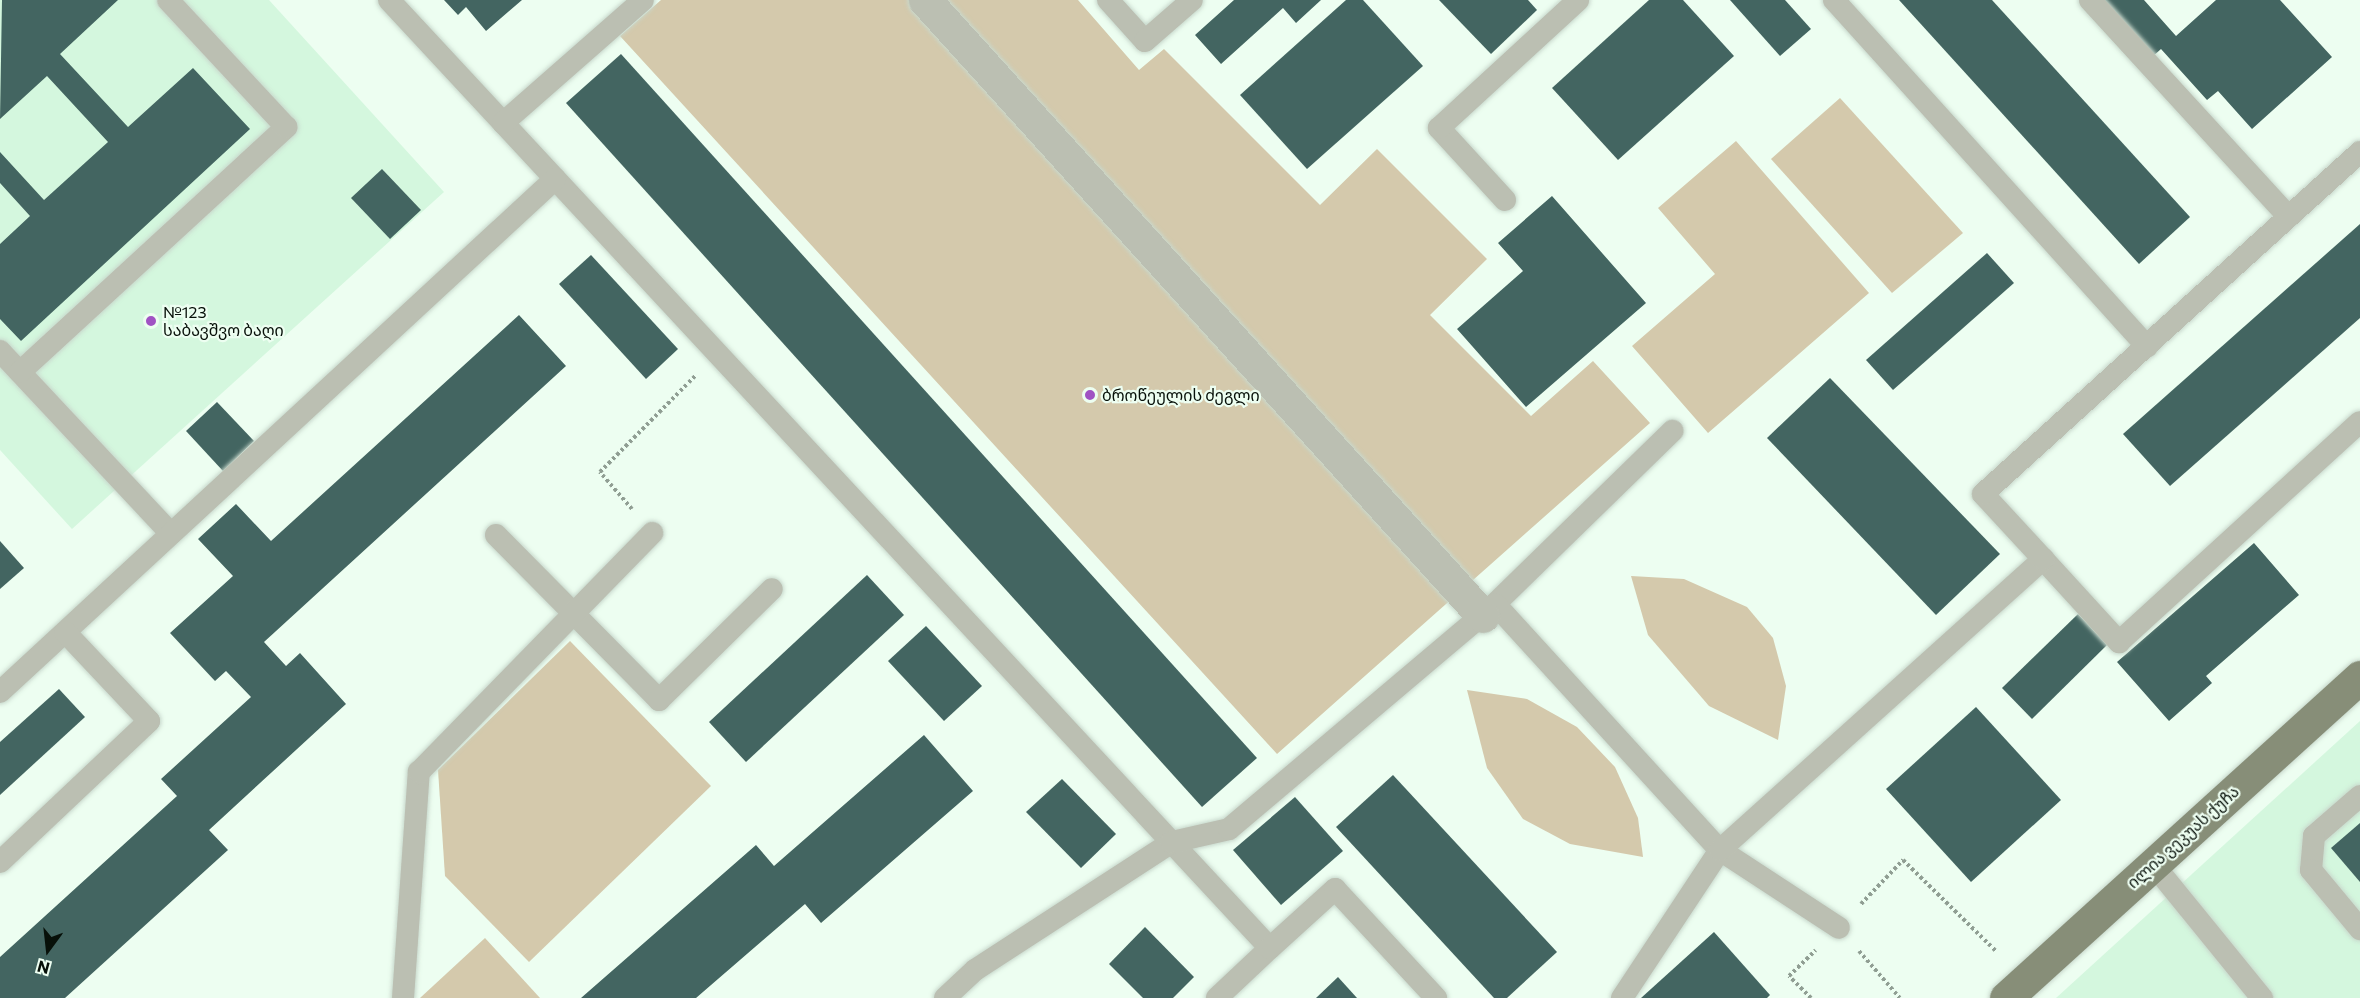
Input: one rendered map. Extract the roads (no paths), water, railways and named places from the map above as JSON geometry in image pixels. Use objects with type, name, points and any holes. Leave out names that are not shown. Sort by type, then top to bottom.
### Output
[{"type":"main road","name":"ილია ვეკუას ქუჩა","points":[[2006,998],[2360,677]]},
{"type":"street","points":[[925,0],[1489,610]]},
{"type":"lane","points":[[20,372],[286,127],[168,0]]},
{"type":"lane","points":[[389,0],[1270,948]]},
{"type":"lane","points":[[503,123],[643,0]]},
{"type":"lane","points":[[1108,0],[1145,41],[1192,0]]},
{"type":"lane","points":[[1505,200],[1439,128],[1578,0]]},
{"type":"lane","points":[[1834,0],[2147,346]]},
{"type":"lane","points":[[2090,0],[2289,217]]},
{"type":"lane","points":[[2360,152],[1983,494],[2119,642],[2360,422]]},
{"type":"lane","points":[[0,692],[555,179]]},
{"type":"lane","points":[[0,351],[171,534]]},
{"type":"lane","points":[[945,998],[975,970],[1172,842],[1229,829],[1489,610],[1672,430]]},
{"type":"lane","points":[[404,998],[419,772],[652,533]]},
{"type":"lane","points":[[495,535],[659,700],[772,589]]},
{"type":"lane","points":[[1622,998],[1720,850],[2043,559]]},
{"type":"lane","points":[[1489,610],[1720,850],[1839,927]]},
{"type":"lane","points":[[0,861],[149,721],[65,632]]},
{"type":"lane","points":[[2360,796],[2314,836],[2311,870],[2360,929]]},
{"type":"lane","points":[[2153,864],[2262,998]]},
{"type":"lane","points":[[1217,998],[1335,889],[1436,998]]},
{"type":"place","name":"№123 საბავშვო ბაღი","points":[[151,321]]},
{"type":"place","name":"ბროწეულის ძეგლი","points":[[1090,395]]}]
